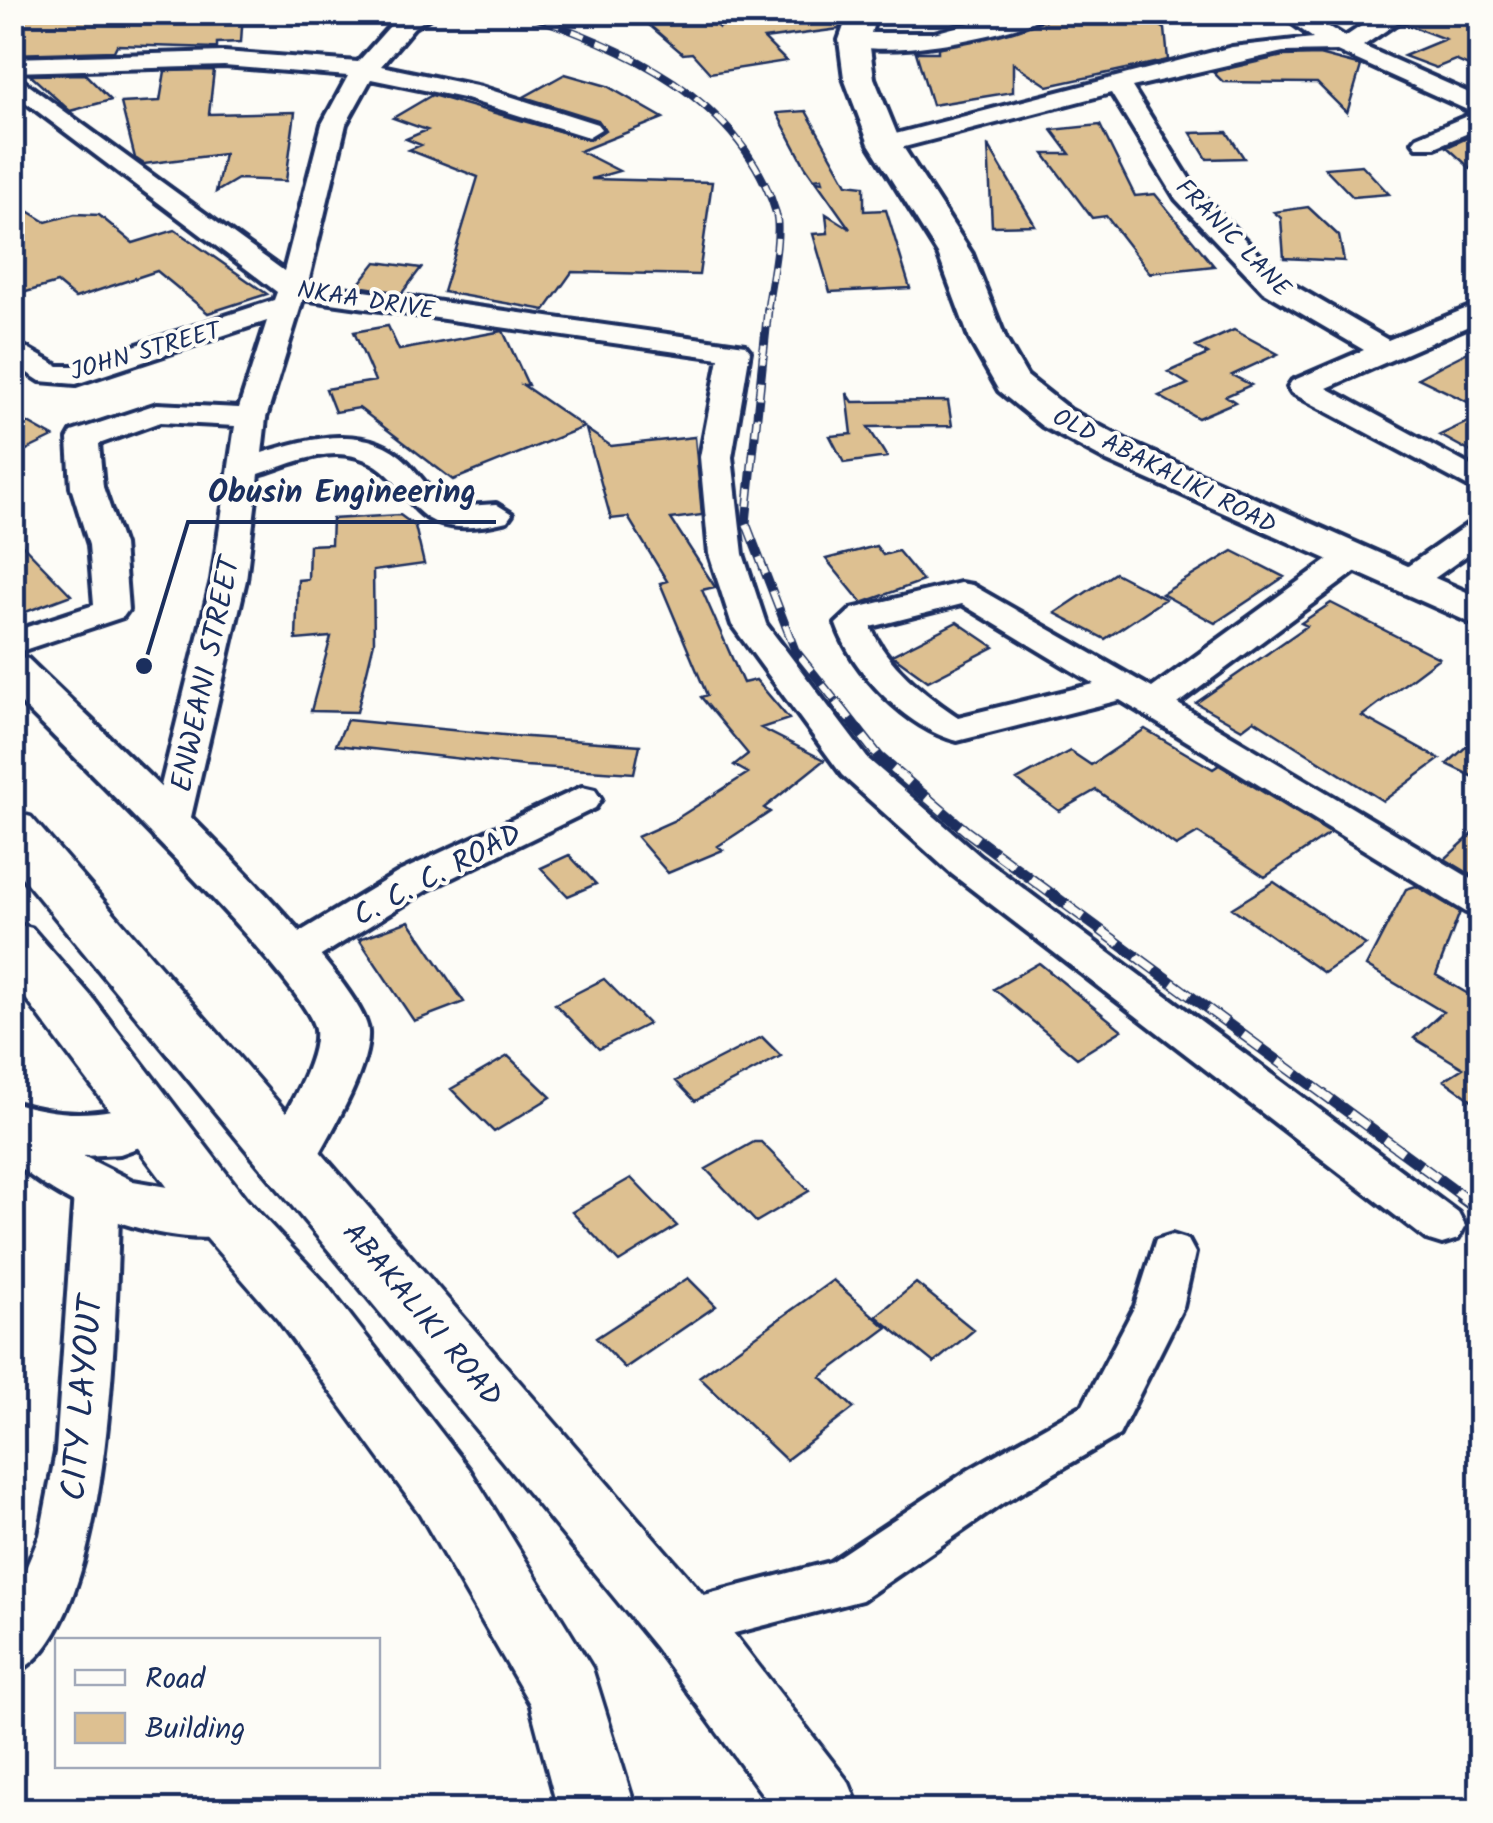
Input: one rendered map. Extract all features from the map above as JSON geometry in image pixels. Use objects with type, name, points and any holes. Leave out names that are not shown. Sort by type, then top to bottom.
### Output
[{"type":"highway","name":"ABAKALIKI ROAD","points":[[12,829],[286,1125],[681,1623],[821,1810]]},
{"type":"highway","points":[[12,942],[70,1010],[224,1216],[301,1301],[446,1492],[565,1693],[597,1810]]},
{"type":"main road","name":"OLD ABAKALIKI ROAD","points":[[859,26],[859,78],[885,144],[955,254],[988,340],[1012,383],[1056,418],[1121,453],[1480,614]]},
{"type":"main road","points":[[12,668],[169,830]]},
{"type":"main road","name":"ENWEANI STREET","points":[[169,830],[294,954],[320,988],[342,1031],[334,1068],[286,1125]]},
{"type":"main road","points":[[14,1124],[115,1134],[138,1130],[151,1121]]},
{"type":"main road","points":[[14,1124],[54,1168],[97,1194],[179,1213],[224,1216]]},
{"type":"street","name":"ENWEANI STREET","points":[[169,830],[228,580],[251,418],[311,228],[334,124],[363,71],[406,22],[427,12]]},
{"type":"street","points":[[859,26],[935,40],[1039,12]]},
{"type":"street","points":[[1288,12],[1342,45],[1480,106]]},
{"type":"street","points":[[885,144],[1270,46],[1342,45],[1358,41],[1372,26],[1402,12]]},
{"type":"street","points":[[12,65],[247,59],[363,71],[436,83],[588,129]]},
{"type":"street","name":"NKAA DRIVE","points":[[12,80],[287,298],[735,351],[716,457],[726,554],[749,625],[855,767],[966,865],[1442,1226]]},
{"type":"street","name":"FRANIC LANE","points":[[1118,84],[1185,193],[1273,285],[1386,352]]},
{"type":"street","points":[[1426,142],[1480,119]]},
{"type":"street","name":"JOHN STREET","points":[[12,349],[51,375],[76,374],[287,298]]},
{"type":"street","points":[[1480,312],[1304,387],[1480,484]]},
{"type":"street","points":[[12,644],[111,610],[106,546],[87,488],[83,439],[157,412],[251,418]]},
{"type":"street","points":[[244,468],[313,449],[360,447],[390,464],[415,486],[428,507],[445,516],[496,514]]},
{"type":"street","points":[[1407,582],[1480,530]]},
{"type":"street","points":[[1351,559],[1139,696],[957,730],[930,716],[861,646],[853,624],[864,616],[960,593],[972,594],[1139,696],[1480,902]]},
{"type":"street","name":"C. C. C. ROAD","points":[[294,954],[413,881],[582,799]]},
{"type":"street","name":"CITY LAYOUT","points":[[12,1649],[50,1587],[77,1498],[86,1415],[97,1194]]},
{"type":"street","points":[[681,1623],[843,1583],[985,1488],[1101,1420],[1159,1307],[1172,1253]]},
{"type":"building","points":[[12,12],[243,12],[241,42],[217,43],[217,48],[117,45],[114,51],[12,54]]},
{"type":"building","points":[[634,12],[700,12],[719,28],[732,20],[732,12],[845,12],[839,29],[764,39],[786,61],[710,73],[692,53],[683,54]]},
{"type":"building","points":[[1077,12],[1139,12],[1165,29],[1168,60],[1048,86],[1013,63],[1013,92],[932,105],[916,52],[938,52],[938,48]]},
{"type":"building","points":[[1417,12],[1453,12],[1480,23],[1480,71],[1455,60],[1436,68],[1404,56],[1445,39],[1403,23]]},
{"type":"building","points":[[1319,55],[1361,66],[1347,113],[1317,83],[1223,82],[1213,72],[1283,56]]},
{"type":"building","points":[[214,70],[209,114],[295,112],[286,181],[238,179],[216,192],[224,154],[144,164],[135,158],[121,103],[160,101],[165,71]]},
{"type":"building","points":[[85,74],[111,100],[70,111],[30,75]]},
{"type":"building","points":[[565,74],[607,86],[663,118],[580,151],[619,171],[591,179],[712,182],[699,275],[572,272],[545,310],[443,292],[478,177],[409,150],[421,145],[406,139],[427,130],[393,118],[432,95],[590,140],[605,130],[598,120],[524,97]]},
{"type":"building","points":[[806,111],[847,184],[864,186],[864,211],[886,210],[910,288],[830,292],[813,234],[828,233],[826,214],[850,229],[816,181],[823,182],[822,178],[814,179],[805,166],[777,113]]},
{"type":"building","points":[[1100,125],[1135,196],[1155,194],[1214,266],[1150,273],[1106,216],[1092,218],[1044,154],[1070,154],[1052,130]]},
{"type":"building","points":[[1227,132],[1244,158],[1207,159],[1191,133]]},
{"type":"building","points":[[1480,132],[1480,177],[1447,147]]},
{"type":"building","points":[[988,145],[1035,225],[992,226]]},
{"type":"building","points":[[1362,165],[1389,194],[1353,197],[1325,168]]},
{"type":"building","points":[[12,201],[46,222],[75,214],[99,215],[133,243],[175,230],[267,294],[208,313],[157,271],[75,298],[57,283],[12,296]]},
{"type":"building","points":[[1308,207],[1339,236],[1344,261],[1284,258],[1281,218],[1274,212]]},
{"type":"building","points":[[376,262],[421,268],[402,293],[357,286]]},
{"type":"building","points":[[388,326],[399,350],[503,331],[528,385],[523,385],[584,427],[453,480],[359,408],[335,412],[326,389],[375,381],[354,332]]},
{"type":"building","points":[[1234,330],[1278,354],[1232,375],[1251,385],[1226,396],[1235,402],[1198,418],[1159,396],[1188,384],[1168,372],[1208,354],[1196,347]]},
{"type":"building","points":[[1480,346],[1480,408],[1418,378],[1444,364]]},
{"type":"building","points":[[847,393],[853,402],[948,401],[952,426],[868,427],[887,457],[844,463],[830,436],[852,434]]},
{"type":"building","points":[[12,414],[53,437],[12,457]]},
{"type":"building","points":[[1480,416],[1480,457],[1440,435]]},
{"type":"building","points":[[586,429],[611,446],[695,437],[702,515],[671,519],[715,587],[702,590],[743,683],[756,680],[789,719],[761,728],[824,760],[764,808],[770,812],[718,846],[723,850],[668,873],[637,837],[673,821],[748,773],[734,765],[748,754],[701,697],[707,695],[660,583],[667,581],[628,517],[611,519]]},
{"type":"building","points":[[400,515],[415,526],[424,564],[373,571],[374,642],[357,712],[311,711],[331,637],[296,640],[298,580],[308,579],[309,545],[331,544],[332,519]]},
{"type":"building","points":[[12,534],[71,595],[23,613],[12,602]]},
{"type":"building","points":[[876,546],[883,555],[898,551],[923,581],[862,603],[826,559]]},
{"type":"building","points":[[1233,551],[1284,577],[1215,623],[1162,594]]},
{"type":"building","points":[[1115,573],[1165,599],[1105,639],[1055,613]]},
{"type":"building","points":[[1331,603],[1439,658],[1362,716],[1440,759],[1383,801],[1254,720],[1242,729],[1196,703],[1307,626],[1301,623]]},
{"type":"building","points":[[957,622],[994,647],[928,681],[892,655]]},
{"type":"building","points":[[347,720],[640,745],[634,773],[525,766],[336,745]]},
{"type":"building","points":[[1145,729],[1213,769],[1219,765],[1330,833],[1265,877],[1198,833],[1176,846],[1096,790],[1059,811],[1017,780],[1070,751],[1091,765]]},
{"type":"building","points":[[1480,734],[1480,780],[1447,764]]},
{"type":"building","points":[[1480,827],[1480,880],[1445,859]]},
{"type":"building","points":[[569,855],[596,884],[568,896],[541,868]]},
{"type":"building","points":[[1274,882],[1366,945],[1324,973],[1232,908]]},
{"type":"building","points":[[1416,886],[1460,912],[1436,975],[1480,1001],[1480,1106],[1444,1080],[1463,1068],[1414,1038],[1443,1012],[1366,966],[1406,889]]},
{"type":"building","points":[[409,921],[464,1002],[414,1021],[359,939]]},
{"type":"building","points":[[1039,963],[1122,1030],[1077,1058],[994,989]]},
{"type":"building","points":[[604,979],[648,1024],[599,1049],[555,1004]]},
{"type":"building","points":[[762,1037],[781,1056],[695,1101],[676,1081]]},
{"type":"building","points":[[508,1056],[551,1097],[494,1132],[451,1089]]},
{"type":"building","points":[[754,1142],[761,1142],[809,1191],[756,1222],[706,1169]]},
{"type":"building","points":[[631,1178],[677,1226],[619,1262],[572,1212]]},
{"type":"building","points":[[688,1278],[716,1306],[625,1368],[596,1338]]},
{"type":"building","points":[[833,1280],[887,1328],[821,1377],[854,1408],[786,1460],[699,1377]]},
{"type":"building","points":[[916,1283],[974,1330],[934,1363],[876,1316]]},
{"type":"railway","points":[[520,12],[637,60],[674,82],[736,138],[759,172],[776,213],[777,247],[767,312]]},
{"type":"railway","points":[[768,309],[746,523],[795,650],[838,704]]},
{"type":"railway","points":[[836,702],[879,757],[966,831],[1466,1199]]},
{"type":"railway","points":[[1462,1197],[1480,1210]]},
{"type":"place","name":"Obusin Engineering","points":[[144,666]]}]
